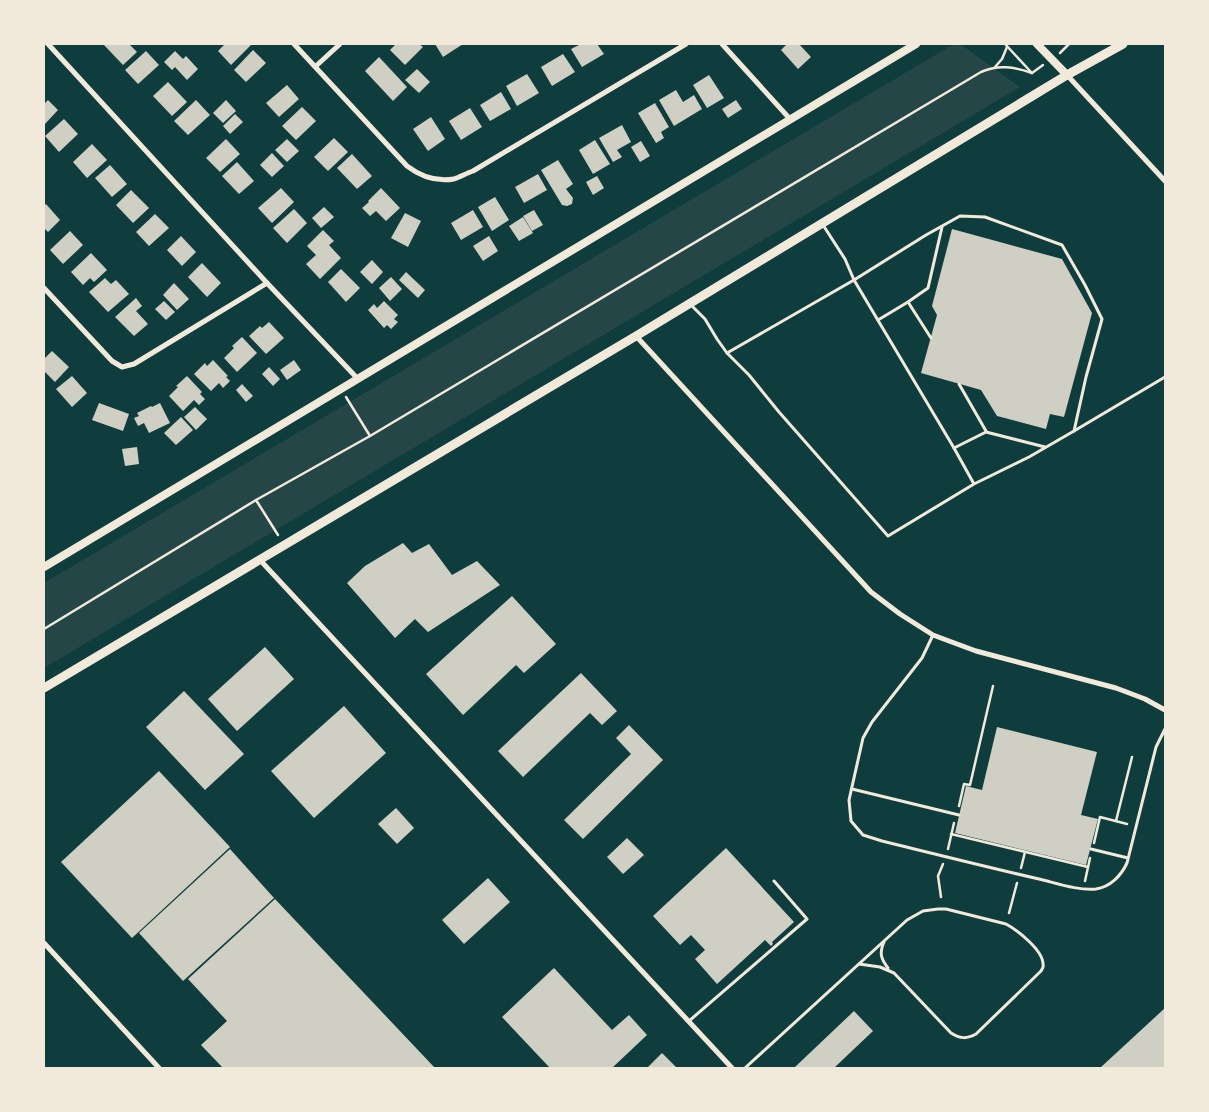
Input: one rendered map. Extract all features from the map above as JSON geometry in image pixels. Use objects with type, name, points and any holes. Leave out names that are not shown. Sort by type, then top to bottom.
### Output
[{"type":"main road","points":[[44,688],[636,336],[1067,75],[1123,44]]},
{"type":"street","points":[[48,44],[358,379]]},
{"type":"street","points":[[294,44],[407,166],[418,174],[435,179],[454,179],[473,171],[686,44]]},
{"type":"street","points":[[316,66],[340,44]]},
{"type":"street","points":[[722,44],[790,119]]},
{"type":"street","points":[[44,567],[916,44]]},
{"type":"street","points":[[1037,44],[1165,181]]},
{"type":"street","points":[[44,288],[112,362],[122,367],[134,364],[268,283]]},
{"type":"street","points":[[636,336],[871,592],[900,614],[933,635],[949,642],[976,651],[1116,688],[1145,699],[1165,710]]},
{"type":"street","points":[[260,560],[732,1068]]},
{"type":"street","points":[[44,943],[159,1068]]},
{"type":"lane","points":[[727,353],[960,216],[985,217],[1062,245],[1102,319],[1074,431]]},
{"type":"lane","points":[[822,223],[845,259],[854,280],[974,484]]},
{"type":"lane","points":[[878,320],[928,288],[942,226]]},
{"type":"lane","points":[[908,302],[931,338]]},
{"type":"lane","points":[[690,303],[705,319],[727,353],[749,375],[888,536],[974,484],[1029,457],[1165,377]]},
{"type":"lane","points":[[959,384],[986,432]]},
{"type":"lane","points":[[954,448],[986,432],[1045,447]]},
{"type":"lane","points":[[933,635],[922,658],[872,722],[863,738],[849,800],[851,821],[863,835],[1019,875],[1088,889],[1101,888],[1114,880],[1122,872],[1128,858],[1156,747],[1165,729]]},
{"type":"lane","points":[[852,789],[957,816]]},
{"type":"lane","points":[[1090,848],[1128,858]]},
{"type":"lane","points":[[688,1021],[806,919],[774,882]]},
{"type":"lane","points":[[745,1068],[859,964],[886,940],[913,916],[922,911],[942,909],[1001,923],[1013,928],[1030,942],[1044,962],[1041,971],[976,1034],[964,1038],[957,1037],[951,1032],[890,970],[881,958],[886,940]]},
{"type":"lane","points":[[859,964],[890,970]]},
{"type":"path","points":[[44,629],[256,500],[370,436],[982,72],[995,67],[1018,68],[1032,73],[1005,44]]},
{"type":"path","points":[[995,67],[1002,59],[1007,47]]},
{"type":"path","points":[[342,389],[370,436]]},
{"type":"path","points":[[256,500],[284,545]]},
{"type":"path","points":[[958,809],[964,784],[970,785],[993,686]]},
{"type":"path","points":[[1116,821],[1132,756]]},
{"type":"path","points":[[941,896],[938,876],[957,816]]},
{"type":"path","points":[[952,834],[1088,867]]},
{"type":"shaded area","points":[[954,44],[960,44],[1020,87],[44,668],[44,583]]},
{"type":"building","points":[[105,44],[129,44],[137,52],[123,65]]},
{"type":"building","points":[[225,44],[251,45],[231,65],[218,51]]},
{"type":"building","points":[[396,44],[419,44],[423,47],[405,65],[390,50]]},
{"type":"building","points":[[435,44],[463,44],[443,57]]},
{"type":"building","points":[[581,44],[597,44],[604,54],[582,67],[571,49]]},
{"type":"building","points":[[787,44],[799,44],[811,57],[798,69],[781,50]]},
{"type":"building","points":[[253,50],[266,63],[246,82],[234,70]]},
{"type":"building","points":[[146,51],[159,65],[138,84],[125,70]]},
{"type":"building","points":[[175,51],[183,59],[186,56],[198,69],[187,80],[175,67],[172,70],[164,62]]},
{"type":"building","points":[[563,54],[575,72],[552,86],[541,67]]},
{"type":"building","points":[[379,57],[407,87],[393,101],[365,71]]},
{"type":"building","points":[[417,69],[430,82],[419,93],[405,80]]},
{"type":"building","points":[[527,74],[539,93],[517,106],[506,86]]},
{"type":"building","points":[[709,75],[724,98],[707,108],[693,85]]},
{"type":"building","points":[[168,82],[187,102],[172,116],[153,96]]},
{"type":"building","points":[[287,85],[299,99],[279,117],[266,103]]},
{"type":"building","points":[[676,90],[683,102],[694,95],[702,109],[674,126],[659,100]]},
{"type":"building","points":[[501,92],[511,109],[490,121],[480,105]]},
{"type":"building","points":[[48,100],[58,110],[44,125],[44,102]]},
{"type":"building","points":[[196,100],[210,115],[188,135],[174,121]]},
{"type":"building","points":[[226,100],[236,111],[223,123],[213,113]]},
{"type":"building","points":[[736,100],[742,109],[728,118],[722,109]]},
{"type":"building","points":[[655,103],[669,127],[661,132],[664,138],[656,143],[638,113]]},
{"type":"building","points":[[302,107],[316,121],[296,140],[282,126]]},
{"type":"building","points":[[470,108],[482,127],[461,140],[449,121]]},
{"type":"building","points":[[235,114],[243,122],[230,134],[223,126]]},
{"type":"building","points":[[431,117],[445,139],[428,151],[413,129]]},
{"type":"building","points":[[64,119],[78,134],[59,152],[45,136]]},
{"type":"building","points":[[622,125],[631,142],[617,150],[622,157],[613,162],[599,138]]},
{"type":"building","points":[[334,138],[348,152],[328,171],[314,157]]},
{"type":"building","points":[[226,139],[240,154],[220,172],[206,158]]},
{"type":"building","points":[[287,139],[299,151],[287,162],[275,150]]},
{"type":"building","points":[[595,140],[610,164],[593,174],[579,150]]},
{"type":"building","points":[[641,141],[650,156],[640,162],[631,147]]},
{"type":"building","points":[[92,144],[107,160],[87,178],[73,162]]},
{"type":"building","points":[[272,153],[284,166],[272,177],[260,165]]},
{"type":"building","points":[[352,154],[372,176],[357,189],[337,168]]},
{"type":"building","points":[[558,160],[573,184],[566,189],[573,198],[572,204],[567,206],[562,205],[541,170]]},
{"type":"building","points":[[237,162],[254,181],[239,194],[222,176]]},
{"type":"building","points":[[110,165],[127,184],[112,197],[95,178]]},
{"type":"building","points":[[538,174],[547,190],[524,203],[515,187]]},
{"type":"building","points":[[597,176],[604,188],[593,195],[586,182]]},
{"type":"building","points":[[281,188],[294,202],[272,223],[258,208]]},
{"type":"building","points":[[381,188],[400,208],[386,221],[376,211],[370,216],[362,208]]},
{"type":"building","points":[[131,190],[149,208],[133,223],[116,205]]},
{"type":"building","points":[[495,197],[509,220],[492,231],[478,207]]},
{"type":"building","points":[[46,204],[60,220],[48,232],[45,229],[44,231],[44,206]]},
{"type":"building","points":[[324,207],[334,217],[321,228],[312,218]]},
{"type":"building","points":[[294,209],[307,223],[287,243],[273,228]]},
{"type":"building","points":[[473,210],[483,227],[461,240],[451,223]]},
{"type":"building","points":[[534,210],[543,225],[532,231],[523,216]]},
{"type":"building","points":[[405,213],[421,221],[408,247],[391,238]]},
{"type":"building","points":[[155,214],[169,228],[149,246],[136,232]]},
{"type":"building","points":[[523,217],[533,233],[519,241],[509,226]]},
{"type":"building","points":[[952,229],[1062,259],[1092,313],[1064,417],[1050,414],[1046,429],[997,416],[981,390],[921,373],[937,315],[932,306]]},
{"type":"building","points":[[323,230],[334,241],[329,245],[341,258],[320,279],[306,264],[316,255],[307,246]]},
{"type":"building","points":[[70,231],[83,245],[63,264],[50,250]]},
{"type":"building","points":[[181,236],[196,252],[182,266],[167,250]]},
{"type":"building","points":[[489,236],[498,251],[483,261],[473,246]]},
{"type":"building","points":[[91,253],[107,270],[94,282],[90,278],[83,285],[71,272]]},
{"type":"building","points":[[372,260],[383,272],[372,284],[360,272]]},
{"type":"building","points":[[202,263],[221,283],[207,297],[188,277]]},
{"type":"building","points":[[341,269],[360,288],[346,302],[328,282]]},
{"type":"building","points":[[406,272],[425,290],[418,298],[399,280]]},
{"type":"building","points":[[391,277],[402,289],[390,301],[379,288]]},
{"type":"building","points":[[105,278],[111,284],[116,280],[129,294],[108,312],[89,292]]},
{"type":"building","points":[[174,283],[189,299],[177,310],[163,295]]},
{"type":"building","points":[[136,298],[142,306],[136,311],[148,324],[134,336],[115,317]]},
{"type":"building","points":[[164,301],[175,312],[166,320],[155,309]]},
{"type":"building","points":[[384,301],[398,315],[394,319],[398,322],[391,329],[387,325],[384,328],[368,310],[374,304],[377,308]]},
{"type":"building","points":[[269,322],[284,338],[266,354],[249,336],[260,326],[262,328]]},
{"type":"building","points":[[242,337],[257,353],[237,372],[224,358],[234,348],[232,346]]},
{"type":"building","points":[[52,351],[69,367],[55,382],[44,371],[44,359]]},
{"type":"building","points":[[213,360],[228,376],[226,377],[230,381],[223,388],[219,383],[211,391],[194,374],[205,363],[207,366]]},
{"type":"building","points":[[294,360],[301,370],[287,380],[280,370]]},
{"type":"building","points":[[269,367],[280,379],[273,386],[262,374]]},
{"type":"building","points":[[72,376],[87,393],[72,407],[56,389]]},
{"type":"building","points":[[187,376],[202,392],[200,394],[205,399],[199,405],[194,400],[183,411],[169,396]]},
{"type":"building","points":[[242,384],[253,396],[246,402],[236,390]]},
{"type":"building","points":[[99,403],[129,414],[123,431],[92,420]]},
{"type":"building","points":[[160,403],[170,423],[149,433],[144,423],[138,426],[134,418],[139,416],[137,413]]},
{"type":"building","points":[[195,407],[207,419],[196,430],[184,417]]},
{"type":"building","points":[[181,417],[193,430],[176,445],[164,433]]},
{"type":"building","points":[[137,447],[139,464],[125,466],[122,449]]},
{"type":"building","points":[[403,543],[412,553],[429,544],[452,575],[477,561],[500,585],[428,632],[415,619],[395,638],[347,583],[365,566]]},
{"type":"building","points":[[512,596],[556,644],[524,673],[516,665],[463,715],[426,674]]},
{"type":"building","points":[[265,647],[294,679],[237,731],[208,699]]},
{"type":"building","points":[[581,673],[617,711],[602,725],[590,713],[523,777],[498,751]]},
{"type":"building","points":[[184,691],[244,754],[205,790],[146,727]]},
{"type":"building","points":[[344,706],[386,753],[314,818],[271,771]]},
{"type":"building","points":[[629,725],[663,760],[583,839],[564,820],[631,754],[616,738]]},
{"type":"building","points":[[997,727],[1097,752],[1081,815],[1098,819],[1086,865],[955,833],[966,786],[982,790]]},
{"type":"building","points":[[159,771],[230,847],[132,938],[61,862]]},
{"type":"building","points":[[396,808],[414,828],[397,844],[378,824]]},
{"type":"building","points":[[627,838],[644,855],[623,874],[607,857]]},
{"type":"building","points":[[726,848],[794,922],[772,942],[771,946],[765,940],[717,984],[695,959],[705,950],[691,935],[680,945],[653,916]]},
{"type":"building","points":[[230,849],[274,898],[183,981],[139,933]]},
{"type":"building","points":[[488,878],[510,902],[464,944],[442,920]]},
{"type":"building","points":[[275,899],[435,1068],[223,1068],[201,1045],[227,1021],[188,979]]},
{"type":"building","points":[[554,968],[612,1030],[629,1015],[647,1035],[612,1068],[550,1068],[502,1017]]},
{"type":"building","points":[[1165,1008],[1165,1068],[1100,1068]]},
{"type":"building","points":[[854,1011],[873,1031],[834,1068],[795,1067]]},
{"type":"building","points":[[662,1053],[677,1068],[647,1068]]}]
